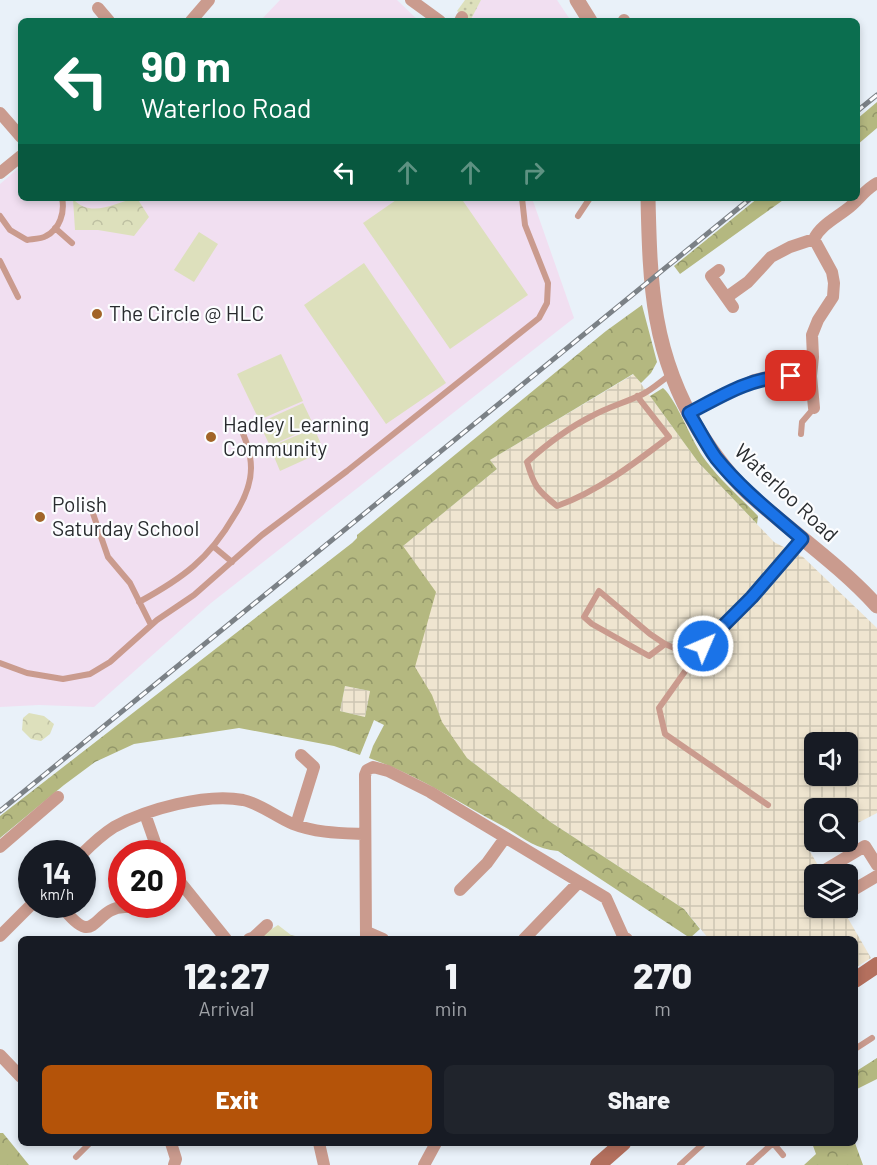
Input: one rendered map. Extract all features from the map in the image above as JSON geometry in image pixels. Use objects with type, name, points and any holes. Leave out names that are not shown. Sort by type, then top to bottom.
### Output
[{"type":"main road","points":[[858,978],[877,965]]},
{"type":"main road","points":[[598,1165],[619,1146]]},
{"type":"street","points":[[193,18],[208,0]]},
{"type":"street","points":[[411,0],[436,18]]},
{"type":"street","points":[[577,0],[588,18]]},
{"type":"street","points":[[98,8],[107,18]]},
{"type":"street","points":[[0,113],[18,133]]},
{"type":"street","points":[[0,173],[18,158]]},
{"type":"street","points":[[860,196],[877,183]]},
{"type":"street","name":"Waterloo Road","points":[[648,201],[652,295],[660,337],[671,375],[689,413],[714,455],[745,490],[856,584],[877,606]]},
{"type":"street","points":[[814,240],[817,233],[856,201]]},
{"type":"street","points":[[719,270],[711,276],[730,302],[771,257],[790,247],[814,240]]},
{"type":"street","points":[[814,240],[832,272],[834,283],[833,297],[818,320],[812,335],[811,376],[814,408]]},
{"type":"street","points":[[689,413],[754,380],[771,376],[811,376]]},
{"type":"street","points":[[296,825],[314,767],[301,755]]},
{"type":"street","points":[[366,935],[366,775],[367,770],[373,767],[388,771],[430,792],[606,898],[623,936]]},
{"type":"street","points":[[0,847],[58,797]]},
{"type":"street","points":[[96,842],[112,829],[145,814],[193,801],[242,800],[255,803],[296,825],[325,832],[365,834]]},
{"type":"street","points":[[145,814],[154,840]]},
{"type":"street","points":[[460,890],[487,863],[505,838]]},
{"type":"street","points":[[835,864],[865,846],[877,865]]},
{"type":"street","points":[[858,887],[877,876]]},
{"type":"street","points":[[527,936],[579,882]]},
{"type":"street","points":[[186,890],[223,936]]},
{"type":"street","points":[[70,918],[74,923],[88,927],[108,913]]},
{"type":"street","points":[[0,936],[18,918]]},
{"type":"street","points":[[255,936],[267,925]]},
{"type":"street","points":[[0,1055],[18,1074]]},
{"type":"street","points":[[172,1146],[176,1159],[174,1165]]},
{"type":"street","points":[[320,1146],[324,1165]]},
{"type":"street","points":[[424,1165],[434,1146]]},
{"type":"lane","points":[[0,216],[8,226],[27,240],[46,236],[55,228],[64,209],[63,201]]},
{"type":"lane","points":[[0,663],[27,673],[63,678],[90,674],[110,662],[151,625],[194,595],[262,535],[347,471],[539,318],[547,303],[548,283],[525,225],[522,201]]},
{"type":"lane","points":[[578,216],[588,201]]},
{"type":"lane","points":[[0,231],[8,226]]},
{"type":"lane","points":[[55,228],[72,243]]},
{"type":"lane","points":[[0,261],[18,297]]},
{"type":"lane","points":[[637,396],[669,437],[576,499],[556,506],[535,486],[527,462],[552,440],[590,416],[637,396],[671,375]]},
{"type":"lane","points":[[801,434],[802,422],[814,408]]},
{"type":"lane","points":[[140,602],[168,586],[214,547],[240,507],[249,485],[251,468],[248,444],[239,424]]},
{"type":"lane","points":[[89,502],[108,557],[130,583],[151,625]]},
{"type":"lane","points":[[768,805],[665,734],[659,708],[703,646],[752,597],[802,539]]},
{"type":"lane","points":[[214,547],[232,562]]},
{"type":"lane","points":[[665,644],[649,657],[584,617],[599,591],[650,634],[665,644],[695,657]]},
{"type":"lane","points":[[858,1047],[872,1038]]},
{"type":"lane","points":[[76,1157],[87,1146]]},
{"type":"lane","points":[[680,1165],[701,1146]]},
{"type":"lane","points":[[749,1165],[770,1146]]},
{"type":"lane","points":[[776,1146],[783,1155]]},
{"type":"shaded area","points":[[280,0],[397,0],[416,18],[263,18]]},
{"type":"shaded area","points":[[481,0],[557,0],[569,18],[471,18]]},
{"type":"shaded area","name":"Hadley Learning Community","points":[[18,169],[18,201],[533,201],[574,318],[211,603],[94,707],[39,705],[0,707],[0,184]]},
{"type":"shaded area","points":[[634,374],[698,462],[774,542],[803,557],[877,628],[877,813],[858,823],[858,798],[804,798],[804,852],[810,852],[817,864],[804,864],[804,918],[848,918],[871,958],[858,966],[858,936],[706,936],[684,909],[552,823],[467,758],[386,721],[366,576],[497,469],[490,460]]},
{"type":"shaded area","points":[[345,686],[370,691],[365,717],[340,711]]},
{"type":"green space","points":[[465,0],[481,0],[472,18],[466,18],[457,11]]},
{"type":"green space","points":[[877,102],[877,128],[860,142],[860,116]]},
{"type":"green space","points":[[73,201],[88,208],[104,207],[126,201],[139,201],[149,217],[134,236],[98,230],[75,230]]},
{"type":"green space","points":[[395,201],[463,201],[528,295],[450,349],[363,223]]},
{"type":"green space","points":[[754,201],[782,201],[680,274],[674,266]]},
{"type":"green space","points":[[199,232],[218,244],[194,282],[174,270]]},
{"type":"green space","points":[[364,263],[446,383],[386,424],[304,305]]},
{"type":"green space","points":[[642,305],[657,362],[651,373],[641,383],[633,374],[490,460],[497,469],[403,546],[436,592],[415,667],[432,695],[442,722],[467,758],[552,823],[684,909],[700,929],[692,936],[687,936],[558,851],[535,845],[420,780],[369,758],[384,725],[374,720],[360,755],[334,746],[239,728],[134,744],[95,762],[0,838],[0,816],[352,543],[357,535],[606,331]],"holes":[[[345,686],[370,691],[365,717],[340,711]]]},
{"type":"green space","points":[[281,354],[303,401],[259,420],[237,374]]},
{"type":"green space","points":[[663,388],[674,402],[706,461],[758,516],[757,524],[698,462],[650,396]]},
{"type":"green space","points":[[303,403],[314,426],[270,446],[259,423]]},
{"type":"green space","points":[[314,428],[324,451],[280,471],[270,447]]},
{"type":"green space","points":[[29,713],[44,716],[54,724],[50,734],[41,741],[31,739],[22,730],[23,718]]},
{"type":"green space","points":[[278,925],[296,936],[261,936]]},
{"type":"green space","points":[[877,1058],[877,1079],[858,1088],[858,1070]]},
{"type":"green space","points":[[0,1133],[3,1133],[29,1165],[0,1165]]},
{"type":"green space","points":[[813,1146],[856,1146],[863,1165],[804,1165],[816,1154]]},
{"type":"railway","points":[[860,109],[877,95]]},
{"type":"railway","points":[[0,811],[747,201]]},
{"type":"place","name":"The Circle @ HLC","points":[[97,314]]},
{"type":"place","name":"Hadley Learning Community","points":[[211,437]]},
{"type":"place","name":"Polish Saturday School","points":[[40,517]]},
{"type":"route","points":[[703,646],[752,597],[802,539],[745,490],[728,472],[714,455],[689,413],[754,380],[771,376],[791,376]]}]
